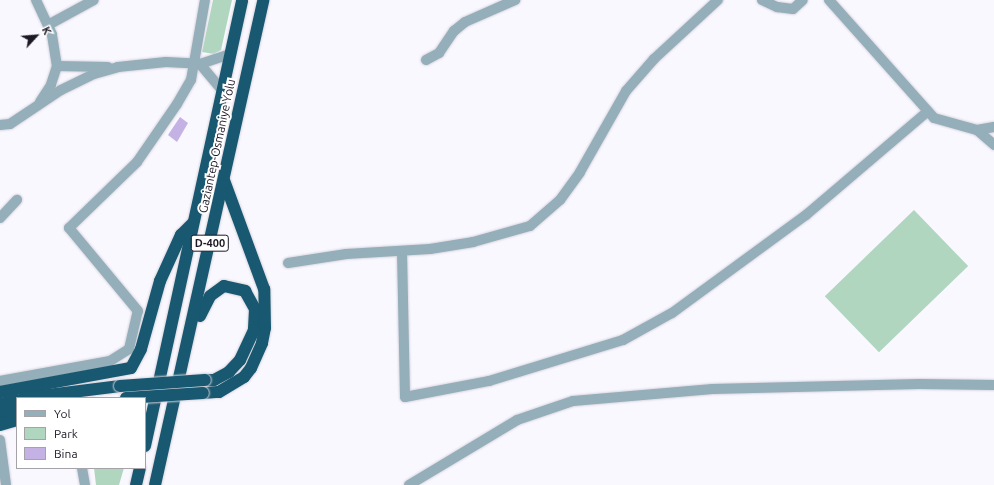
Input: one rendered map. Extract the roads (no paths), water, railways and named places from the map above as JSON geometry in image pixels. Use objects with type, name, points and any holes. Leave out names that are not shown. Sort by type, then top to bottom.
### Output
[{"type":"highway","name":"Gaziantep-Osmaniye Yolu","points":[[146,441],[242,0]]},
{"type":"highway","name":"Gaziantep-Osmaniye Yolu","points":[[155,485],[190,337],[263,0]]},
{"type":"highway","points":[[141,397],[219,392],[244,377],[260,350],[265,328],[264,289],[224,179]]},
{"type":"highway","points":[[0,392],[131,368],[140,349],[160,281],[181,235],[193,223]]},
{"type":"highway","points":[[32,397],[120,386],[214,380],[229,372],[240,360],[254,330],[255,309],[245,291],[229,287],[216,290],[206,302],[190,337]]},
{"type":"highway","points":[[0,404],[16,400]]},
{"type":"highway","points":[[0,415],[16,411]]},
{"type":"highway","points":[[0,425],[16,420]]},
{"type":"highway","points":[[132,469],[135,485]]},
{"type":"highway","points":[[135,485],[140,469]]},
{"type":"street","points":[[36,0],[48,25],[57,66],[51,85],[36,106]]},
{"type":"street","points":[[48,25],[94,0]]},
{"type":"street","points":[[0,381],[110,361],[129,349],[139,316],[138,311],[69,228],[137,162],[191,80],[197,63],[204,0]]},
{"type":"street","points":[[426,60],[439,53],[454,31],[465,22],[515,0]]},
{"type":"street","points":[[288,263],[346,254],[402,252],[473,242],[530,226],[560,200],[580,172],[626,90],[654,59],[718,0]]},
{"type":"street","points":[[762,0],[777,7],[793,9],[803,0]]},
{"type":"street","points":[[829,0],[934,118],[977,130],[994,127]]},
{"type":"street","points":[[57,66],[118,67],[166,62],[197,63],[230,54]]},
{"type":"street","points":[[197,63],[222,90]]},
{"type":"street","points":[[0,125],[10,124],[36,106],[94,74],[118,67]]},
{"type":"street","points":[[402,252],[405,397],[489,381],[623,340],[672,314],[806,215],[928,111]]},
{"type":"street","points":[[977,130],[994,145]]},
{"type":"street","points":[[0,218],[18,200]]},
{"type":"street","points":[[409,485],[517,420],[573,401],[712,389],[919,384],[994,386]]},
{"type":"street","points":[[0,440],[6,485]]},
{"type":"street","points":[[82,469],[85,485]]}]
